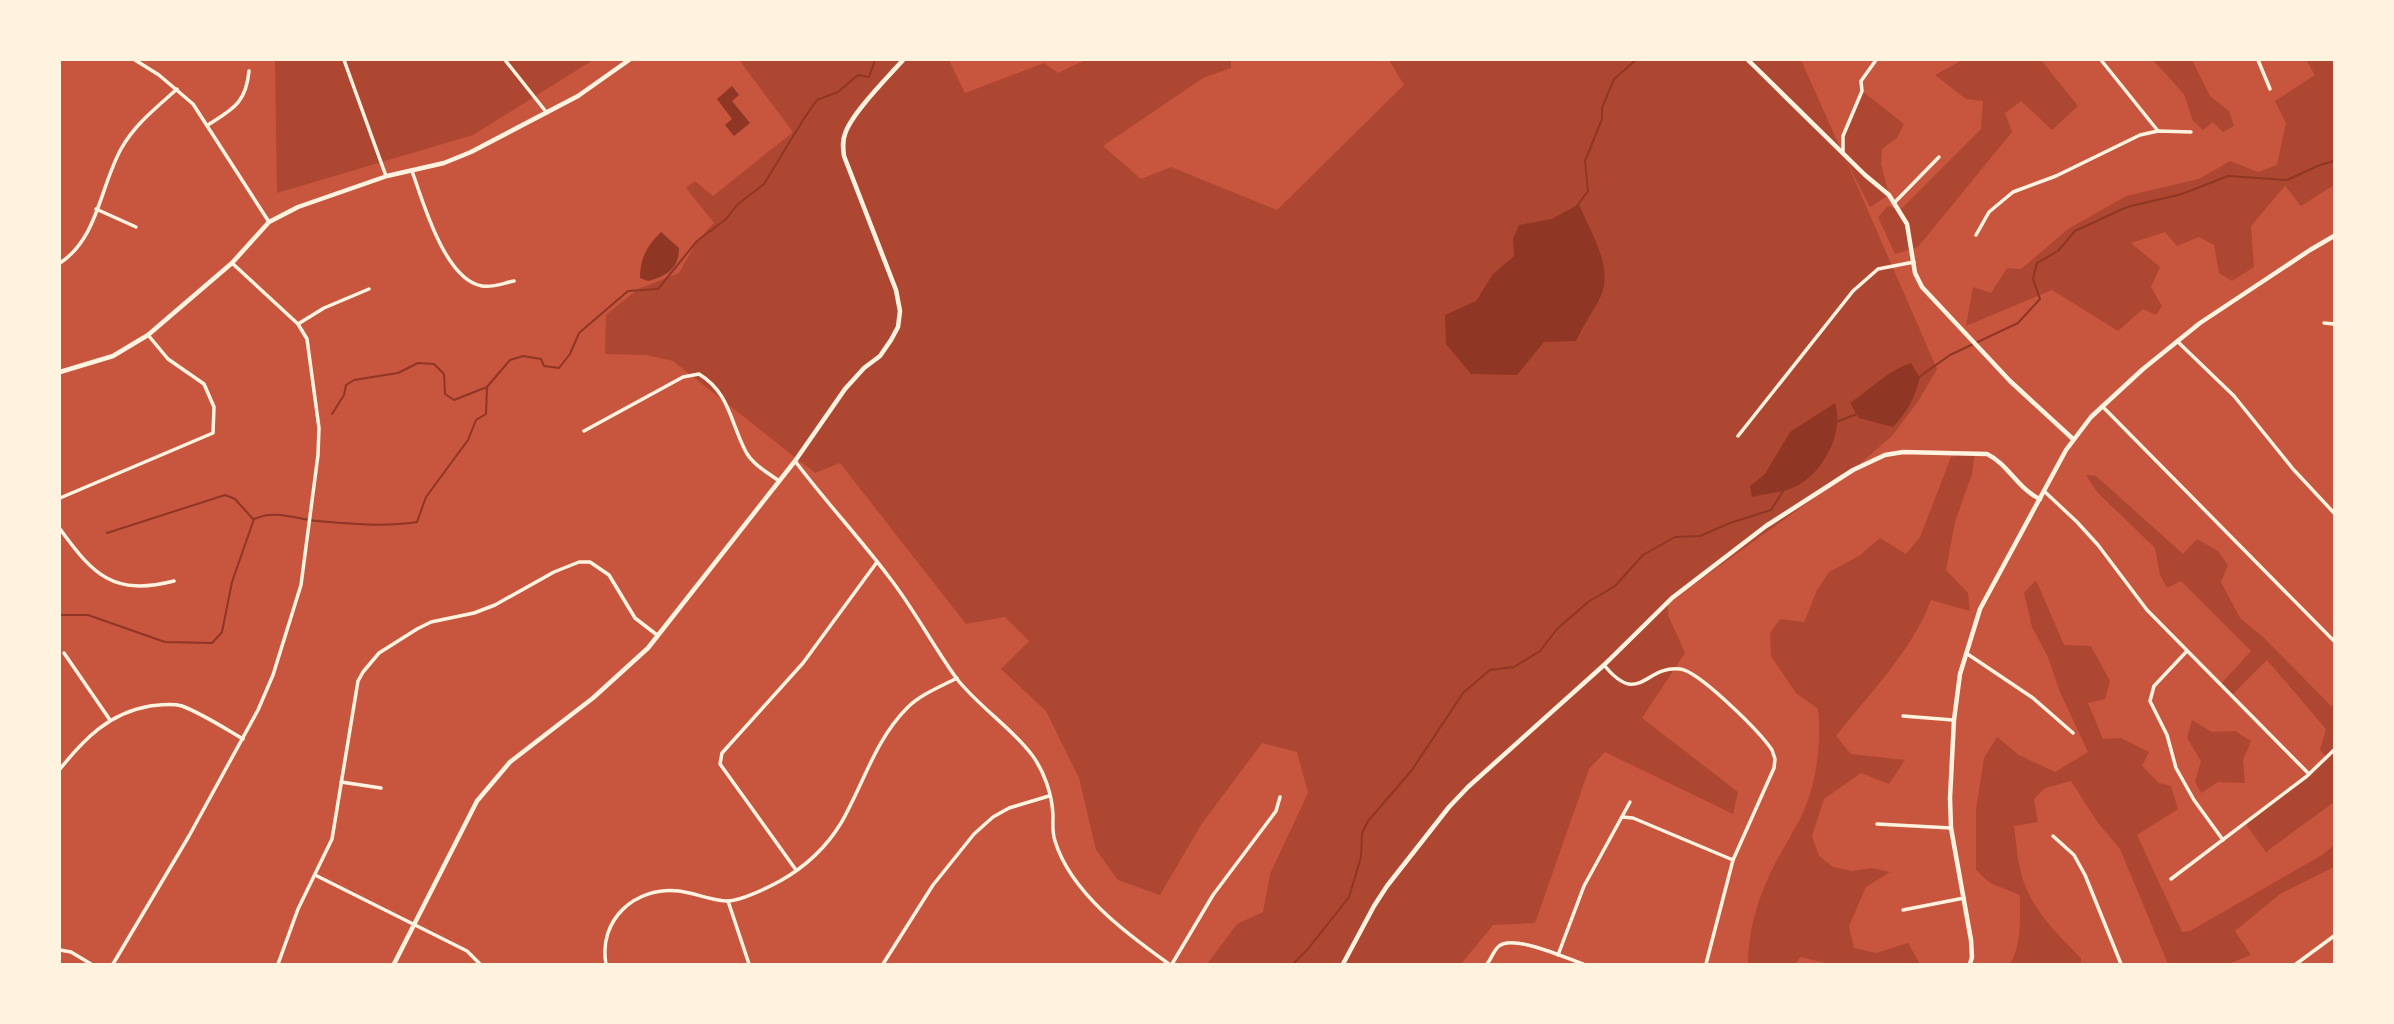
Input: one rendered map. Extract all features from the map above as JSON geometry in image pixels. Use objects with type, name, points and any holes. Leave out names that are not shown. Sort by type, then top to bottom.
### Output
[{"type":"street","points":[[135,60],[177,89],[193,104],[269,222]]},
{"type":"street","points":[[344,60],[387,176]]},
{"type":"street","points":[[505,60],[547,113]]},
{"type":"street","points":[[60,372],[113,356],[148,335],[232,263],[269,222],[298,207],[387,176],[471,152],[578,96],[629,60]]},
{"type":"street","points":[[394,964],[477,801],[510,762],[593,698],[648,648],[795,461],[845,389],[864,368],[880,356],[898,327],[900,311],[896,290],[844,156],[843,143],[845,131],[854,118],[903,60]]},
{"type":"street","points":[[1748,60],[1843,154],[1889,195],[1907,224],[1915,273],[1923,287],[2010,381],[2073,439]]},
{"type":"street","points":[[1843,154],[1843,136],[1862,91],[1861,81],[1875,60]]},
{"type":"street","points":[[2101,60],[2158,131]]},
{"type":"street","points":[[2258,60],[2270,89]]},
{"type":"street","points":[[208,125],[237,107],[247,85],[248,71]]},
{"type":"street","points":[[60,263],[72,255],[87,236],[121,150],[138,123],[177,89]]},
{"type":"street","points":[[1976,235],[1989,212],[2013,192],[2056,176],[2121,143],[2158,131],[2191,132]]},
{"type":"street","points":[[1894,203],[1939,157]]},
{"type":"street","points":[[412,171],[440,240],[459,273],[468,281],[482,286],[514,281]]},
{"type":"street","points":[[96,209],[136,227]]},
{"type":"street","points":[[1970,964],[1971,940],[1951,828],[1950,798],[1954,720],[1960,674],[1980,609],[2073,439],[2102,406],[2217,310],[2334,236]]},
{"type":"street","points":[[1738,436],[1853,291],[1878,270],[1914,262]]},
{"type":"street","points":[[113,964],[243,739],[273,675],[301,585],[319,428],[307,339],[298,324],[232,263]]},
{"type":"street","points":[[298,324],[369,289]]},
{"type":"street","points":[[2324,323],[2334,324]]},
{"type":"street","points":[[60,498],[213,433],[214,407],[204,384],[167,359],[148,335]]},
{"type":"street","points":[[2177,341],[2234,396],[2292,469],[2334,513]]},
{"type":"street","points":[[584,430],[683,377],[699,374],[712,382],[721,393],[747,453],[755,463],[779,481]]},
{"type":"street","points":[[2102,406],[2334,641]]},
{"type":"street","points":[[1343,964],[1374,906],[1449,807],[1672,598],[1766,526],[1853,470],[1885,455],[1903,452],[1975,453],[1994,458],[2026,491],[2040,499]]},
{"type":"street","points":[[795,461],[890,578],[957,678],[987,712],[1032,755],[1044,775],[1053,812],[1055,840],[1074,877],[1100,909],[1122,929],[1170,964],[1213,895],[1276,811],[1280,797]]},
{"type":"street","points":[[2044,491],[2077,522],[2105,554],[2141,603],[2309,774]]},
{"type":"street","points":[[60,529],[96,570],[116,582],[140,588],[174,581]]},
{"type":"street","points":[[278,964],[298,909],[332,839],[353,705],[363,672],[388,647],[431,622],[495,605],[554,572],[579,562],[590,562],[609,575],[635,618],[658,636]]},
{"type":"street","points":[[796,870],[720,764],[722,753],[803,663],[877,562]]},
{"type":"street","points":[[2187,651],[2154,686],[2150,701],[2167,735],[2176,768],[2194,800],[2223,840]]},
{"type":"street","points":[[64,653],[110,720]]},
{"type":"street","points":[[1966,653],[2033,698],[2073,733]]},
{"type":"street","points":[[1604,664],[1614,677],[1625,684],[1641,683],[1671,670],[1681,669],[1690,673],[1717,694],[1772,750],[1774,768],[1733,860],[1706,964]]},
{"type":"street","points":[[606,964],[604,946],[609,927],[620,911],[635,900],[648,894],[677,891],[727,901],[780,881],[813,857],[842,822],[858,785],[894,723],[916,700],[957,678]]},
{"type":"street","points":[[60,769],[81,744],[110,720],[133,709],[163,704],[179,705],[243,739]]},
{"type":"street","points":[[1903,716],[1954,720]]},
{"type":"street","points":[[2171,880],[2309,774],[2334,750]]},
{"type":"street","points":[[341,782],[381,788]]},
{"type":"street","points":[[883,964],[933,885],[974,834],[993,817],[1009,808],[1049,796]]},
{"type":"street","points":[[1558,956],[1584,886],[1630,802]]},
{"type":"street","points":[[1622,817],[1633,818],[1733,860]]},
{"type":"street","points":[[1877,824],[1923,829],[1951,828]]},
{"type":"street","points":[[2053,836],[2074,855],[2085,875],[2121,964]]},
{"type":"street","points":[[315,875],[467,951],[480,964]]},
{"type":"street","points":[[1903,910],[1964,898]]},
{"type":"street","points":[[727,901],[749,964]]},
{"type":"street","points":[[2296,964],[2334,936]]},
{"type":"street","points":[[1487,964],[1499,945],[1507,942],[1518,942],[1583,964]]},
{"type":"street","points":[[60,950],[71,952],[91,964]]},
{"type":"shaded area","points":[[275,60],[593,60],[473,135],[277,193]]},
{"type":"shaded area","points":[[739,60],[949,60],[965,93],[1044,63],[1058,73],[1085,60],[1231,60],[1231,68],[1203,78],[1103,146],[1141,179],[1171,167],[1277,210],[1404,85],[1389,60],[1801,60],[1843,154],[1843,136],[1862,91],[1904,124],[1897,138],[1882,149],[1881,164],[1889,195],[1870,207],[1845,158],[1937,369],[1919,400],[1892,436],[1853,470],[1668,603],[1668,615],[1685,653],[1642,718],[1738,792],[1733,814],[1605,752],[1589,769],[1535,923],[1493,925],[1461,964],[1207,964],[1237,924],[1263,912],[1270,874],[1308,793],[1297,752],[1262,743],[1201,825],[1160,895],[1118,880],[1096,850],[1079,778],[1046,711],[1001,669],[1029,641],[1005,617],[966,624],[840,463],[815,473],[673,361],[646,355],[605,354],[606,315],[638,289],[679,273],[697,241],[714,223],[686,188],[695,181],[713,196],[793,132]]},
{"type":"shaded area","points":[[1962,60],[2041,60],[2078,106],[2052,130],[2021,101],[2005,113],[2012,132],[1918,247],[1895,254],[1878,217],[1888,206],[1900,210],[1981,129],[1983,101],[1966,99],[1935,75]]},
{"type":"shaded area","points":[[2153,60],[2192,60],[2210,96],[2229,111],[2234,126],[2223,132],[2213,122],[2203,130],[2193,121],[2184,94]]},
{"type":"shaded area","points":[[2306,60],[2334,60],[2334,185],[2301,206],[2285,186],[2251,226],[2254,267],[2232,281],[2219,273],[2214,245],[2199,237],[2177,246],[2165,232],[2131,243],[2160,267],[2151,287],[2162,306],[2156,315],[2143,309],[2118,331],[2052,290],[1966,326],[1973,287],[1991,293],[2007,268],[2021,269],[2068,229],[2126,196],[2199,179],[2230,161],[2258,172],[2277,165],[2286,123],[2275,101],[2315,75]]},
{"type":"shaded area","points":[[732,86],[739,95],[732,101],[750,123],[734,136],[725,125],[732,119],[717,99]]},
{"type":"shaded area","points":[[1579,204],[1599,250],[1605,275],[1600,298],[1576,341],[1544,342],[1517,375],[1471,374],[1446,344],[1445,315],[1476,301],[1493,274],[1514,256],[1513,239],[1519,225],[1552,219]]},
{"type":"shaded area","points":[[661,232],[679,248],[677,261],[660,277],[648,281],[640,278],[641,264],[648,247]]},
{"type":"shaded area","points":[[1911,363],[1920,378],[1910,404],[1893,427],[1859,418],[1850,403],[1887,375]]},
{"type":"shaded area","points":[[1835,403],[1837,428],[1833,441],[1828,454],[1812,475],[1790,489],[1752,497],[1750,486],[1765,474],[1790,432]]},
{"type":"shaded area","points":[[1975,452],[1972,474],[1955,522],[1946,570],[1968,593],[1970,611],[1931,600],[1902,654],[1836,736],[1851,754],[1905,760],[1889,784],[1861,773],[1824,799],[1812,836],[1819,856],[1833,867],[1852,871],[1872,868],[1890,872],[1866,887],[1849,926],[1854,948],[1876,953],[1908,943],[1920,964],[1829,964],[1801,957],[1794,964],[1748,964],[1749,942],[1760,897],[1806,805],[1815,773],[1819,742],[1818,709],[1796,693],[1771,656],[1770,633],[1780,619],[1804,622],[1817,590],[1829,572],[1859,556],[1880,538],[1906,554],[1920,537],[1951,457]]},
{"type":"shaded area","points":[[2086,475],[2096,476],[2183,554],[2197,539],[2218,551],[2228,565],[2221,582],[2240,618],[2263,637],[2331,706],[2334,704],[2334,802],[2266,852],[2245,823],[2326,757],[2320,750],[2326,729],[2267,660],[2231,696],[2220,685],[2251,651],[2181,581],[2167,588],[2160,575],[2155,548],[2097,492]]},
{"type":"shaded area","points":[[2036,580],[2064,645],[2091,646],[2110,681],[2105,699],[2088,703],[2103,739],[2121,738],[2149,752],[2142,766],[2159,783],[2171,786],[2178,809],[2137,835],[2182,932],[2190,931],[2322,855],[2334,845],[2334,867],[2280,894],[2235,931],[2251,955],[2228,964],[2168,964],[2120,849],[2098,823],[2071,781],[2045,788],[2034,799],[2038,822],[2014,826],[2020,869],[2029,895],[2052,928],[2081,958],[2081,964],[2010,964],[2018,939],[2020,895],[1990,883],[1976,870],[1976,810],[1984,758],[1997,737],[2019,755],[2055,772],[2088,752],[2060,692],[2048,657],[2032,627],[2024,593]]},
{"type":"shaded area","points":[[2192,720],[2212,732],[2235,731],[2251,741],[2243,760],[2245,783],[2218,782],[2201,793],[2195,782],[2201,761],[2187,738]]},
{"type":"waterway","points":[[60,615],[88,615],[165,642],[212,643],[222,632],[232,582],[254,519],[278,515],[355,524],[417,522],[426,497],[468,440],[476,420],[486,414],[487,387],[510,360],[523,356],[541,359],[544,366],[559,368],[570,354],[579,333],[628,291],[658,289],[697,241],[764,184],[817,100],[838,92],[858,75],[869,77],[877,60]]},
{"type":"waterway","points":[[1577,206],[1588,191],[1585,161],[1602,119],[1602,108],[1614,79],[1636,60]]},
{"type":"waterway","points":[[1919,377],[1950,355],[2018,323],[2040,299],[2033,279],[2037,263],[2058,251],[2075,231],[2127,207],[2182,194],[2228,176],[2287,180],[2334,161]]},
{"type":"waterway","points":[[332,414],[344,395],[346,385],[354,380],[398,373],[418,363],[434,364],[444,374],[445,394],[454,400],[487,387]]},
{"type":"waterway","points":[[1836,422],[1857,414]]},
{"type":"waterway","points":[[1293,964],[1349,897],[1361,857],[1362,833],[1368,821],[1412,770],[1463,693],[1490,670],[1514,667],[1540,651],[1557,629],[1588,602],[1615,586],[1643,555],[1675,537],[1700,536],[1771,510],[1785,488]]},
{"type":"waterway","points":[[107,533],[225,495],[235,499],[253,519]]}]
